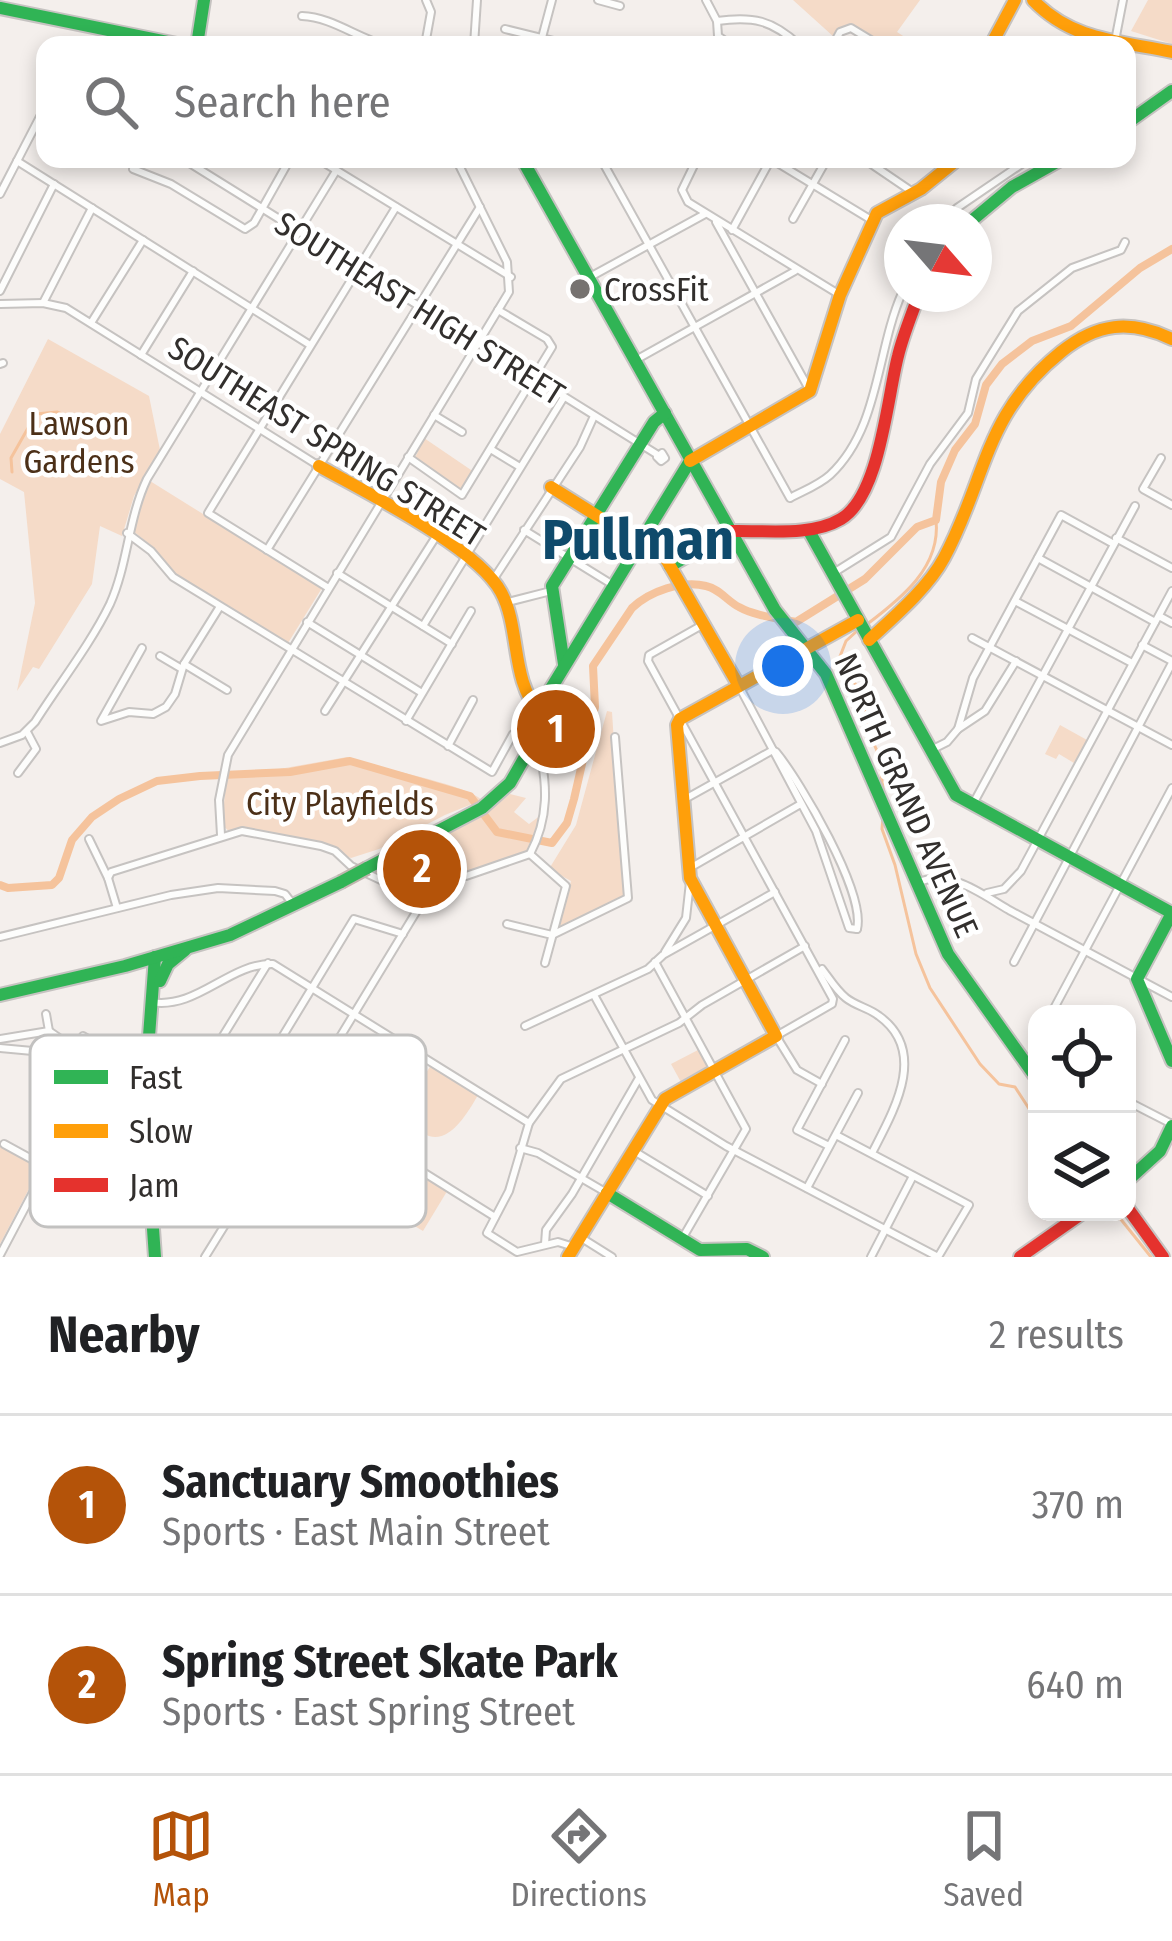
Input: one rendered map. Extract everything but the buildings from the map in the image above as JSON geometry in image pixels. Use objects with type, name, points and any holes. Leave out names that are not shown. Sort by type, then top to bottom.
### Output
[{"type":"main road","points":[[198,36],[204,0]]},
{"type":"main road","points":[[996,36],[1015,0]]},
{"type":"main road","points":[[1033,0],[1072,36]]},
{"type":"main road","points":[[0,8],[138,36]]},
{"type":"main road","points":[[1136,45],[1172,52]]},
{"type":"main road","points":[[1136,117],[1172,91]]},
{"type":"main road","points":[[527,168],[590,277],[659,417],[708,490]]},
{"type":"main road","points":[[0,995],[125,966],[250,928],[341,882],[370,873],[490,802],[516,775],[532,740],[535,708],[690,461],[810,391],[840,295],[873,221],[888,204],[914,193],[946,168]]},
{"type":"main road","points":[[992,204],[1046,168]]},
{"type":"main road","points":[[670,566],[731,531],[808,531],[842,520],[861,499],[871,476],[883,385],[911,312]]},
{"type":"main road","points":[[574,1247],[660,1105],[776,1036],[689,874],[676,731],[680,719],[808,647],[862,629],[941,565],[982,456],[1021,386],[1063,350],[1097,327],[1118,322],[1172,339]]},
{"type":"main road","points":[[562,671],[564,647],[551,591],[659,417]]},
{"type":"main road","name":"SOUTHEAST SPRING STREET","points":[[319,466],[436,538],[493,580],[535,708]]},
{"type":"main road","points":[[669,496],[689,479],[708,490]]},
{"type":"main road","points":[[551,488],[640,542],[670,566],[739,686]]},
{"type":"main road","name":"NORTH GRAND AVENUE","points":[[708,490],[775,610],[826,674],[948,953],[1028,1059]]},
{"type":"main road","points":[[808,531],[950,787],[971,807],[1172,913],[1137,979],[1172,1061]]},
{"type":"main road","points":[[564,647],[570,649],[580,640]]},
{"type":"main road","points":[[152,998],[165,969],[188,947]]},
{"type":"main road","points":[[150,1035],[155,957]]},
{"type":"main road","points":[[125,966],[147,973],[152,998]]},
{"type":"main road","points":[[1136,1173],[1168,1143],[1172,1125]]},
{"type":"main road","points":[[607,1193],[705,1252],[747,1249],[763,1257]]},
{"type":"main road","points":[[1136,1220],[1163,1257]]},
{"type":"main road","points":[[1020,1257],[1071,1221]]},
{"type":"main road","points":[[156,1227],[158,1257]]},
{"type":"street","points":[[426,0],[431,12],[427,36]]},
{"type":"street","points":[[476,36],[477,0]]},
{"type":"street","points":[[542,36],[552,0]]},
{"type":"street","points":[[598,0],[620,6]]},
{"type":"street","points":[[706,0],[717,21],[718,36]]},
{"type":"street","points":[[1116,36],[1123,0]]},
{"type":"street","points":[[302,16],[319,16],[355,36]]},
{"type":"street","points":[[717,21],[758,18],[789,36]]},
{"type":"street","points":[[838,36],[851,28],[864,36]]},
{"type":"street","points":[[505,29],[526,36]]},
{"type":"street","points":[[0,194],[36,125]]},
{"type":"street","points":[[17,160],[310,345]]},
{"type":"street","name":"SOUTHEAST HIGH STREET","points":[[197,168],[658,455]]},
{"type":"street","points":[[133,169],[171,184],[245,229],[254,224],[285,168]]},
{"type":"street","points":[[333,168],[510,273]]},
{"type":"street","points":[[221,835],[221,788],[228,755],[509,292],[510,273],[460,168]]},
{"type":"street","points":[[606,168],[790,498],[828,477],[851,449],[883,385],[884,342],[895,312]]},
{"type":"street","points":[[693,168],[682,190],[688,202],[840,295]]},
{"type":"street","points":[[732,230],[766,168]]},
{"type":"street","points":[[786,168],[873,221]]},
{"type":"street","points":[[793,219],[823,168]]},
{"type":"street","points":[[879,168],[914,193]]},
{"type":"street","points":[[964,204],[1016,168]]},
{"type":"street","points":[[0,727],[4,742],[27,732],[110,604],[147,479],[336,170]]},
{"type":"street","points":[[0,291],[54,184]]},
{"type":"street","points":[[328,588],[208,513],[396,207]]},
{"type":"street","points":[[267,550],[480,207]]},
{"type":"street","points":[[43,302],[92,208]]},
{"type":"street","points":[[590,277],[705,214]]},
{"type":"street","points":[[714,219],[810,391]]},
{"type":"street","points":[[91,323],[142,240]]},
{"type":"street","points":[[835,580],[891,537],[930,464],[968,412],[976,379],[1011,319],[1053,280],[1088,259],[1121,250],[1125,242]]},
{"type":"street","points":[[640,357],[796,270]]},
{"type":"street","points":[[141,355],[193,271]]},
{"type":"street","name":"SOUTHEAST SPRING STREET","points":[[0,304],[56,303],[319,466]]},
{"type":"street","points":[[408,457],[462,495],[492,450],[551,350],[547,339],[498,310]]},
{"type":"street","points":[[423,626],[564,397]]},
{"type":"street","points":[[434,415],[462,432]]},
{"type":"street","points":[[493,580],[580,447],[594,416]]},
{"type":"street","points":[[492,450],[520,467]]},
{"type":"street","points":[[1161,458],[1143,489],[1172,505]]},
{"type":"street","points":[[971,807],[1135,506]]},
{"type":"street","points":[[958,729],[968,690],[1060,515],[1172,568]]},
{"type":"street","points":[[524,530],[613,585]]},
{"type":"street","points":[[128,532],[173,577],[492,772],[514,734]]},
{"type":"street","points":[[325,711],[436,538]]},
{"type":"street","points":[[1038,559],[1172,623]]},
{"type":"street","points":[[337,574],[452,644]]},
{"type":"street","points":[[504,603],[551,591]]},
{"type":"street","points":[[987,893],[1013,882],[1172,591]]},
{"type":"street","points":[[1015,601],[1132,663]]},
{"type":"street","points":[[142,648],[101,721],[129,712],[160,712],[171,702],[183,667],[220,607]]},
{"type":"street","points":[[406,721],[471,611]]},
{"type":"street","points":[[307,622],[422,693]]},
{"type":"street","points":[[704,624],[649,655],[648,661],[819,966],[842,996],[892,1027],[904,1066],[900,1095],[872,1153]]},
{"type":"street","points":[[972,638],[1172,745]]},
{"type":"street","points":[[1014,962],[1172,662],[1142,645]]},
{"type":"street","points":[[160,656],[226,690]]},
{"type":"street","points":[[930,751],[985,711],[1016,661]]},
{"type":"street","points":[[739,686],[816,831],[848,928],[854,931],[859,920],[842,868],[822,824],[773,750]]},
{"type":"street","points":[[448,746],[472,700]]},
{"type":"street","points":[[18,773],[36,749],[27,732]]},
{"type":"street","points":[[507,924],[552,935],[626,902],[615,736]]},
{"type":"street","points":[[108,878],[109,873],[242,831],[322,846],[385,882],[435,881],[495,867],[530,854],[544,821],[545,787],[538,745],[532,740]]},
{"type":"street","points":[[682,801],[773,750]]},
{"type":"street","points":[[1056,1005],[1172,788]]},
{"type":"street","points":[[663,955],[688,908],[689,874],[799,805]]},
{"type":"street","points":[[89,839],[117,908]]},
{"type":"street","points":[[530,854],[566,886],[544,963]]},
{"type":"street","points":[[918,882],[943,876],[987,893],[993,901],[1172,998]]},
{"type":"street","points":[[342,1035],[435,881]]},
{"type":"street","points":[[0,937],[171,895],[238,888],[281,892],[293,907]]},
{"type":"street","points":[[525,1026],[655,962],[776,891]]},
{"type":"street","points":[[283,1035],[355,919],[403,934]]},
{"type":"street","points":[[677,935],[686,942]]},
{"type":"street","points":[[612,1257],[566,1242],[517,1252],[487,1233],[513,1182],[529,1123],[562,1079],[686,1018],[807,946]]},
{"type":"street","points":[[655,962],[746,1129],[682,1239]]},
{"type":"street","points":[[226,1035],[268,963]]},
{"type":"street","points":[[152,998],[179,1002],[268,963],[390,1035]]},
{"type":"street","points":[[819,966],[832,1004],[776,1036],[797,1070],[822,1084]]},
{"type":"street","points":[[594,994],[652,1100],[735,1151],[938,1257],[969,1204],[836,1135]]},
{"type":"street","points":[[46,1014],[54,1035]]},
{"type":"street","points":[[0,1039],[49,1031]]},
{"type":"street","points":[[830,1146],[797,1130],[845,1040]]},
{"type":"street","points":[[0,1048],[30,1052]]},
{"type":"street","points":[[426,1058],[529,1123]]},
{"type":"street","points":[[545,1244],[546,1230],[639,1078]]},
{"type":"street","points":[[807,1188],[858,1094]]},
{"type":"street","points":[[1136,1106],[1172,1125]]},
{"type":"street","points":[[1,1144],[30,1159]]},
{"type":"street","points":[[520,1148],[538,1153],[607,1193]]},
{"type":"street","points":[[632,1150],[708,1196]]},
{"type":"street","points":[[426,1174],[495,1217]]},
{"type":"street","points":[[871,1257],[913,1175]]},
{"type":"street","points":[[0,1255],[30,1198]]},
{"type":"street","points":[[206,1257],[224,1227]]},
{"type":"green space","points":[[793,0],[920,0],[897,32],[903,36],[868,36],[848,25],[833,36]]},
{"type":"green space","points":[[1148,0],[1172,0],[1172,44],[1131,31]]},
{"type":"green space","name":"Lawson Gardens","points":[[48,339],[149,396],[160,450],[134,496],[122,536],[100,526],[92,584],[39,669],[33,667],[17,691],[35,603],[24,492],[0,479],[0,434]]},
{"type":"green space","points":[[424,438],[474,472],[461,490],[415,458]]},
{"type":"green space","points":[[150,481],[322,588],[288,643],[173,572],[133,531]]},
{"type":"green space","points":[[607,711],[612,712],[624,898],[562,928],[559,924],[571,881],[549,869],[576,825]]},
{"type":"green space","points":[[1060,725],[1087,740],[1074,763],[1059,754],[1056,759],[1045,754]]},
{"type":"green space","name":"City Playfields","points":[[347,757],[457,788],[482,800],[351,858],[321,846],[230,832],[222,825],[227,771],[268,771]]},
{"type":"green space","points":[[510,794],[526,798],[514,812],[529,824],[541,815],[532,847],[517,858],[477,871],[427,878],[373,873],[483,816]]},
{"type":"green space","points":[[698,1050],[709,1070],[682,1084],[671,1064]]},
{"type":"green space","points":[[431,1065],[478,1095],[457,1126],[439,1137],[426,1134],[426,1073]]},
{"type":"green space","points":[[0,1143],[30,1160],[30,1187],[0,1244]]},
{"type":"green space","points":[[426,1174],[449,1188],[426,1226]]},
{"type":"waterway","points":[[0,885],[52,885],[72,840],[92,817],[157,781],[290,772],[350,761],[470,796],[497,832],[552,843],[567,823],[574,799],[595,707],[593,666],[632,608],[667,588],[697,585],[715,590],[745,610],[796,622],[865,579],[917,527],[936,520],[941,482],[955,450],[975,424],[986,385],[1002,364],[1032,341],[1071,326],[1140,268],[1172,249]]},
{"type":"waterway","points":[[12,472],[11,458],[36,414],[57,412],[78,421]]},
{"type":"waterway","points":[[866,625],[926,567],[936,520]]},
{"type":"waterway","points":[[858,630],[846,641],[839,659],[861,693],[884,795]]},
{"type":"waterway","points":[[883,817],[882,829],[916,954],[930,988],[980,1064],[999,1084],[1015,1087],[1032,1113]]},
{"type":"waterway","points":[[1122,1221],[1151,1257]]},
{"type":"traffic: fast","points":[[198,36],[204,0]]},
{"type":"traffic: fast","points":[[0,8],[138,36]]},
{"type":"traffic: fast","points":[[1136,117],[1172,91]]},
{"type":"traffic: fast","points":[[527,168],[775,610],[826,674],[948,954],[1028,1066]]},
{"type":"traffic: fast","points":[[992,204],[1046,168]]},
{"type":"traffic: fast","points":[[564,664],[552,586],[654,422],[665,413]]},
{"type":"traffic: fast","points":[[367,868],[482,808],[510,783],[526,755],[547,695],[690,461]]},
{"type":"traffic: fast","points":[[670,566],[731,531]]},
{"type":"traffic: fast","points":[[809,531],[956,795],[1172,913],[1137,979],[1172,1061]]},
{"type":"traffic: fast","points":[[341,882],[367,868]]},
{"type":"traffic: fast","points":[[0,995],[230,935],[341,882]]},
{"type":"traffic: fast","points":[[160,981],[168,964],[185,950]]},
{"type":"traffic: fast","points":[[149,1035],[155,957]]},
{"type":"traffic: fast","points":[[1136,1173],[1160,1151],[1172,1126]]},
{"type":"traffic: fast","points":[[607,1193],[700,1250],[747,1249],[763,1257]]},
{"type":"traffic: fast","points":[[153,1227],[155,1257]]},
{"type":"traffic: slow","points":[[996,36],[1015,0]]},
{"type":"traffic: slow","points":[[1033,0],[1064,24],[1094,36]]},
{"type":"traffic: slow","points":[[1136,46],[1172,52]]},
{"type":"traffic: slow","points":[[690,461],[810,391],[840,295],[877,213],[921,189],[947,168]]},
{"type":"traffic: slow","points":[[869,640],[937,569],[1001,424],[1035,376],[1074,342],[1101,330],[1128,327],[1172,339]]},
{"type":"traffic: slow","points":[[319,466],[445,539],[488,575],[507,606],[524,685],[540,713]]},
{"type":"traffic: slow","points":[[551,487],[666,559],[739,686]]},
{"type":"traffic: slow","points":[[568,1257],[665,1099],[776,1036],[690,878],[677,725],[680,719],[858,620]]},
{"type":"traffic: jam","points":[[731,531],[816,528],[841,519],[854,507],[880,445],[900,348],[913,312]]},
{"type":"traffic: jam","points":[[1136,1220],[1163,1257]]},
{"type":"traffic: jam","points":[[1020,1257],[1071,1221]]},
{"type":"place","name":"CrossFit","points":[[580,289]]},
{"type":"place","name":"Sanctuary Smoothies","points":[[556,729]]},
{"type":"place","name":"Spring Street Skate Park","points":[[422,869]]},
{"type":"district","name":"Pullman","points":[[638,539]]}]
